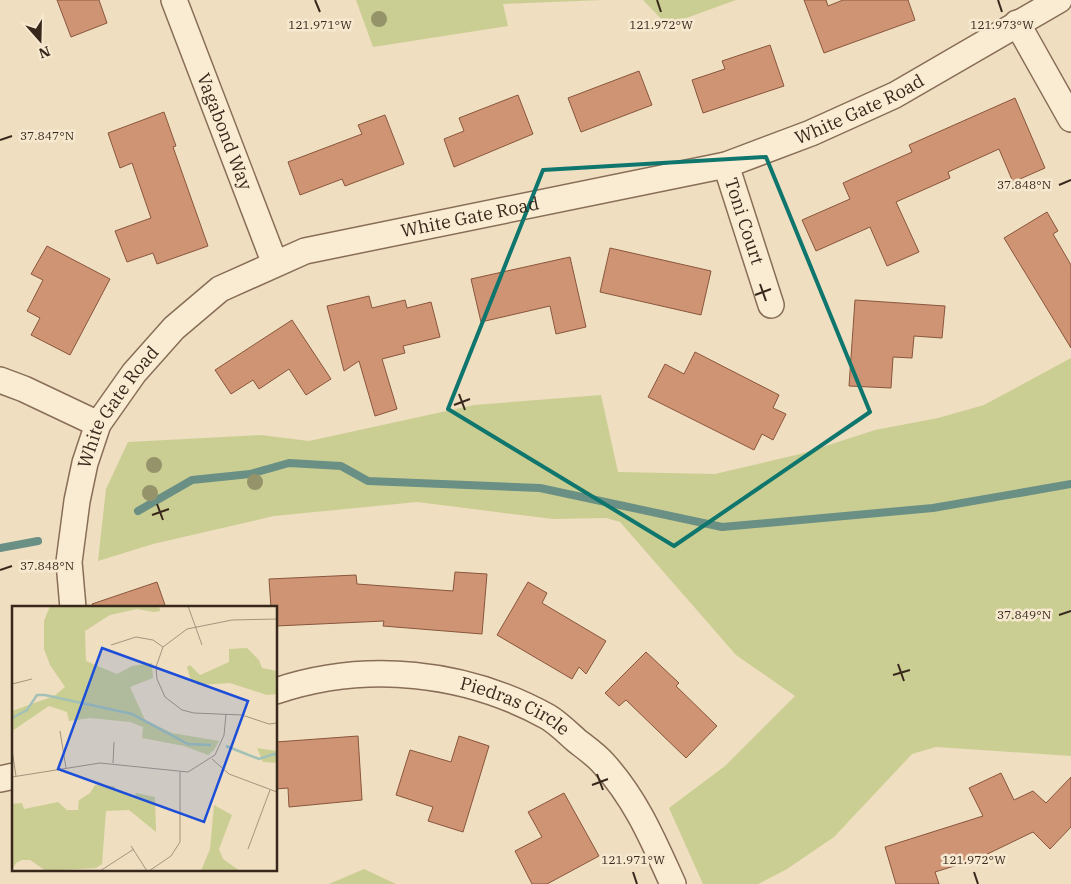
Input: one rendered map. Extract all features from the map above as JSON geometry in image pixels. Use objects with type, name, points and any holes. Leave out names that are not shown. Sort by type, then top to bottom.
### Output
[{"type":"street","name":"Vagabond Way","points":[[174,0],[274,264]]},
{"type":"street","name":"White Gate Road","points":[[73,606],[69,562],[77,501],[85,463],[98,424],[134,373],[174,328],[220,290],[305,251],[350,240],[726,165],[811,134],[895,95],[1059,0]]},
{"type":"street","points":[[1017,23],[1071,119]]},
{"type":"street","name":"Toni Court","points":[[726,165],[771,305]]},
{"type":"street","points":[[0,380],[24,389],[98,424]]},
{"type":"street","name":"Piedras Circle","points":[[278,690],[324,678],[367,673],[406,675],[451,680],[494,693],[549,718],[603,762],[641,814],[672,884]]},
{"type":"highlighted area","points":[[766,157],[870,412],[674,546],[448,409],[543,170]]},
{"type":"green space","points":[[356,0],[603,0],[503,4],[508,26],[373,47]]},
{"type":"green space","points":[[643,0],[736,0],[667,25]]},
{"type":"green space","points":[[1071,358],[1071,756],[936,747],[912,754],[834,837],[787,869],[758,884],[703,884],[669,808],[725,766],[795,696],[736,655],[620,522],[606,518],[553,519],[417,502],[274,516],[153,544],[98,561],[106,489],[128,442],[261,435],[309,441],[474,405],[601,395],[618,472],[715,474],[804,453],[875,430],[938,418],[984,405]]},
{"type":"green space","points":[[364,869],[396,884],[329,884]]},
{"type":"building","points":[[57,0],[99,0],[107,23],[71,37]]},
{"type":"building","points":[[804,0],[826,0],[828,6],[843,0],[908,0],[915,20],[824,53]]},
{"type":"building","points":[[770,45],[784,86],[703,113],[692,80],[725,69],[722,61]]},
{"type":"building","points":[[639,71],[652,105],[581,132],[568,98]]},
{"type":"building","points":[[518,95],[533,134],[454,167],[444,139],[464,131],[459,118]]},
{"type":"building","points":[[1015,98],[1045,168],[1013,182],[999,149],[948,172],[950,178],[896,202],[919,252],[887,266],[870,227],[816,251],[802,220],[850,199],[843,183],[912,152],[909,145]]},
{"type":"building","points":[[164,112],[176,146],[173,147],[208,246],[157,264],[153,253],[127,262],[115,231],[151,218],[132,163],[120,168],[108,133]]},
{"type":"building","points":[[385,115],[404,164],[345,186],[342,179],[300,195],[288,162],[362,134],[358,125]]},
{"type":"building","points":[[1047,212],[1058,231],[1053,234],[1071,265],[1071,348],[1004,238]]},
{"type":"building","points":[[47,246],[110,279],[70,355],[31,335],[40,318],[27,311],[43,280],[31,274]]},
{"type":"building","points":[[610,248],[711,271],[701,315],[600,292]]},
{"type":"building","points":[[570,257],[586,327],[556,334],[550,306],[481,322],[471,279]]},
{"type":"building","points":[[369,296],[372,308],[405,300],[407,308],[431,302],[440,337],[403,346],[405,353],[382,359],[397,409],[375,416],[359,361],[344,371],[327,306]]},
{"type":"building","points":[[855,300],[945,306],[942,338],[914,336],[912,358],[893,357],[891,388],[849,386]]},
{"type":"building","points":[[292,320],[331,379],[306,395],[289,369],[259,389],[253,380],[231,394],[215,370]]},
{"type":"building","points":[[695,352],[779,395],[773,408],[786,414],[773,440],[762,434],[754,450],[648,397],[665,364],[684,374]]},
{"type":"building","points":[[455,572],[487,574],[482,634],[383,626],[384,621],[278,626],[278,606],[271,606],[269,579],[356,575],[357,584],[453,591]]},
{"type":"building","points":[[157,582],[165,606],[92,606],[92,604]]},
{"type":"building","points":[[528,582],[547,593],[542,603],[606,641],[586,674],[579,667],[572,679],[497,635]]},
{"type":"building","points":[[646,652],[679,683],[676,686],[717,726],[686,758],[626,700],[619,706],[605,693]]},
{"type":"building","points":[[358,736],[362,800],[289,807],[288,788],[278,789],[278,742]]},
{"type":"building","points":[[459,736],[489,746],[463,832],[428,821],[433,807],[396,795],[410,750],[451,762]]},
{"type":"building","points":[[1001,773],[1014,800],[1033,791],[1046,803],[1071,777],[1071,827],[1050,849],[1033,832],[977,859],[935,872],[939,884],[896,884],[885,847],[983,816],[969,788]]},
{"type":"building","points":[[564,793],[599,856],[547,884],[532,884],[515,851],[542,837],[528,812]]},
{"type":"waterway","points":[[138,511],[192,480],[250,474],[289,463],[341,466],[368,481],[540,488],[722,527],[933,508],[1071,484]]},
{"type":"waterway","points":[[0,548],[38,541]]}]
